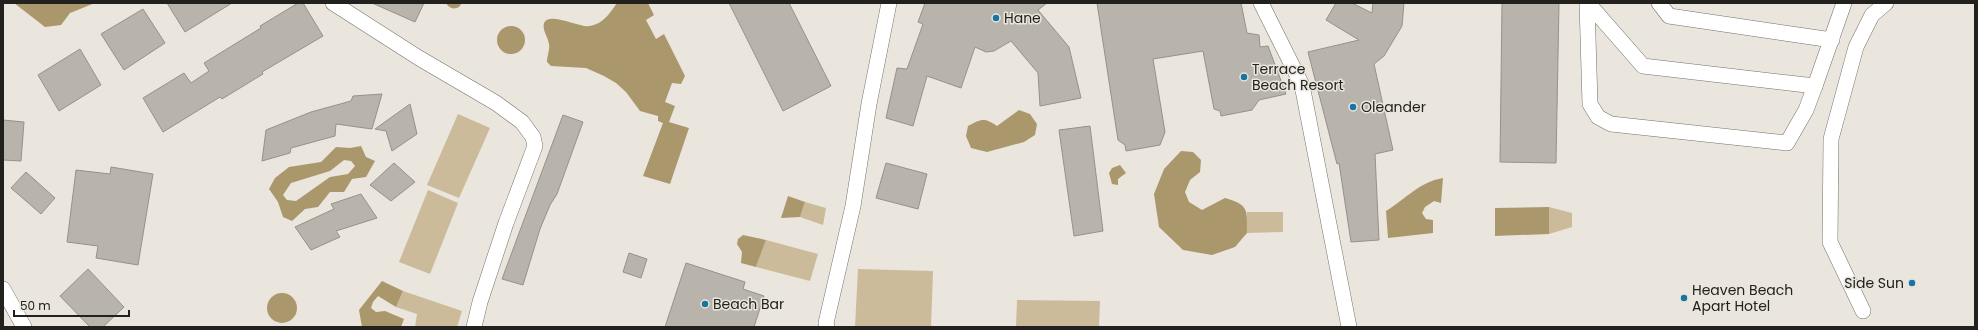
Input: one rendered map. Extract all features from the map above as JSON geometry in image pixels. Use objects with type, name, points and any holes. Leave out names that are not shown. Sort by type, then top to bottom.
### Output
[{"type":"street","points":[[333,3],[419,58],[496,103],[522,122],[532,137],[535,146],[506,224],[474,327]]},
{"type":"street","points":[[825,326],[853,206],[869,104],[889,3]]},
{"type":"street","points":[[1261,3],[1302,85],[1349,327]]},
{"type":"street","points":[[1587,3],[1590,104],[1598,116],[1611,124],[1787,143],[1806,110],[1844,3]]},
{"type":"street","points":[[1587,3],[1643,66],[1815,86]]},
{"type":"street","points":[[1659,3],[1669,16],[1832,40]]},
{"type":"street","points":[[1864,311],[1830,242],[1831,139],[1856,47],[1872,16],[1886,3]]},
{"type":"street","points":[[3,289],[24,327]]},
{"type":"shaded area","points":[[14,3],[95,3],[70,13],[61,25],[45,27]]},
{"type":"shaded area","points":[[446,3],[462,3],[459,7],[453,8]]},
{"type":"shaded area","points":[[617,3],[648,3],[654,15],[646,20],[656,39],[664,34],[685,76],[681,84],[672,83],[665,102],[675,106],[669,122],[689,128],[670,184],[643,176],[663,123],[658,121],[658,116],[640,111],[626,92],[616,83],[604,76],[586,68],[551,66],[547,62],[549,44],[544,31],[544,23],[547,20],[558,19],[585,26],[595,25],[609,14]]},
{"type":"shaded area","points":[[511,26],[521,30],[525,40],[521,50],[511,54],[501,50],[497,40],[501,30]]},
{"type":"shaded area","points":[[1019,110],[1030,114],[1037,124],[1035,135],[1024,142],[987,152],[971,148],[966,136],[968,126],[982,120],[986,120],[997,126]]},
{"type":"shaded area","points":[[458,114],[490,128],[459,198],[427,185]]},
{"type":"shaded area","points":[[361,146],[366,157],[375,161],[366,177],[352,179],[344,192],[330,192],[318,207],[305,209],[292,221],[283,217],[278,202],[269,189],[275,178],[289,167],[321,162],[336,147],[350,148]],"holes":[[[344,160],[351,161],[355,166],[348,174],[330,177],[296,201],[287,200],[283,195],[291,183],[330,171]]]},
{"type":"shaded area","points":[[1181,151],[1193,152],[1201,160],[1200,172],[1190,180],[1185,192],[1189,202],[1202,210],[1225,198],[1239,203],[1245,209],[1247,218],[1247,233],[1235,247],[1212,255],[1183,250],[1159,227],[1154,194],[1164,169]]},
{"type":"shaded area","points":[[1120,165],[1126,173],[1118,179],[1118,185],[1112,184],[1109,173],[1112,168]]},
{"type":"shaded area","points":[[1443,178],[1441,203],[1434,201],[1425,207],[1422,213],[1426,219],[1433,220],[1433,233],[1388,238],[1386,211],[1420,187],[1434,180]]},
{"type":"shaded area","points":[[428,190],[458,203],[430,274],[399,262]]},
{"type":"shaded area","points":[[788,196],[805,202],[800,217],[781,218]]},
{"type":"shaded area","points":[[805,202],[826,208],[823,225],[800,217]]},
{"type":"shaded area","points":[[1549,207],[1572,213],[1572,227],[1549,234]]},
{"type":"shaded area","points":[[1549,207],[1549,234],[1495,236],[1495,208]]},
{"type":"shaded area","points":[[1247,212],[1283,212],[1283,232],[1247,233]]},
{"type":"shaded area","points":[[743,235],[766,240],[756,267],[741,263],[742,252],[737,244],[738,239]]},
{"type":"shaded area","points":[[766,240],[818,254],[810,281],[756,267]]},
{"type":"shaded area","points":[[858,269],[933,271],[931,327],[855,327]]},
{"type":"shaded area","points":[[382,281],[403,291],[396,307],[378,296],[373,302],[371,308],[376,312],[385,311],[404,319],[401,327],[362,327],[359,310]]},
{"type":"shaded area","points":[[403,291],[462,311],[457,327],[415,327],[417,314],[396,307]]},
{"type":"shaded area","points":[[282,293],[288,294],[296,302],[296,314],[288,322],[282,323],[276,322],[268,314],[267,308],[268,302],[276,294]]},
{"type":"shaded area","points":[[1017,300],[1100,301],[1099,327],[1016,327]]},
{"type":"building","points":[[167,3],[232,3],[185,32]]},
{"type":"building","points":[[298,3],[303,3],[323,36],[262,72],[263,74],[222,99],[220,97],[163,132],[143,98],[184,73],[191,83],[209,71],[204,63]]},
{"type":"building","points":[[372,3],[424,3],[415,22]]},
{"type":"building","points":[[729,3],[789,3],[831,86],[783,111]]},
{"type":"building","points":[[925,3],[1047,3],[1038,10],[1069,47],[1081,98],[1040,106],[1038,73],[1011,41],[994,51],[986,52],[975,47],[961,88],[927,76],[913,126],[886,118],[897,68],[907,69],[923,24],[918,22]]},
{"type":"building","name":"Terrace Beach Resort","points":[[1097,3],[1241,3],[1247,33],[1259,35],[1260,47],[1268,46],[1286,94],[1259,100],[1252,110],[1221,116],[1220,111],[1214,109],[1203,51],[1153,59],[1165,132],[1160,145],[1126,151],[1125,145],[1118,140]]},
{"type":"building","name":"Oleander","points":[[1336,3],[1352,3],[1372,13],[1373,3],[1404,3],[1402,26],[1384,56],[1374,64],[1393,150],[1375,154],[1379,240],[1351,242],[1339,163],[1337,164],[1308,52],[1359,40],[1326,20]]},
{"type":"building","points":[[1502,3],[1559,3],[1556,163],[1500,162]]},
{"type":"building","points":[[143,9],[165,43],[124,70],[101,34]]},
{"type":"building","points":[[80,49],[101,85],[59,111],[38,75]]},
{"type":"building","points":[[382,94],[372,129],[336,124],[335,136],[291,148],[290,153],[262,161],[266,130],[311,112],[351,101],[353,96]]},
{"type":"building","points":[[410,104],[417,134],[392,151],[386,131],[375,129]]},
{"type":"building","points":[[563,115],[583,122],[557,194],[550,205],[540,229],[523,285],[502,279]]},
{"type":"building","points":[[3,120],[24,122],[21,161],[3,160]]},
{"type":"building","points":[[1090,126],[1103,231],[1074,236],[1059,130]]},
{"type":"building","points":[[394,163],[415,182],[391,201],[370,185]]},
{"type":"building","points":[[886,163],[927,174],[918,209],[876,198]]},
{"type":"building","points":[[111,167],[153,174],[138,265],[96,258],[98,246],[67,242],[76,170],[110,174]]},
{"type":"building","points":[[26,172],[55,198],[41,214],[11,188]]},
{"type":"building","points":[[361,194],[377,218],[336,231],[340,237],[311,250],[295,227],[334,209],[331,204]]},
{"type":"building","points":[[629,253],[647,259],[641,278],[623,272]]},
{"type":"building","name":"Beach Bar","points":[[686,263],[745,282],[743,289],[764,296],[754,327],[665,327]]},
{"type":"building","points":[[88,269],[124,307],[103,327],[90,327],[60,296]]},
{"type":"place","name":"Hane","points":[[996,18]]},
{"type":"place","name":"Terrace Beach Resort","points":[[1244,77]]},
{"type":"place","name":"Oleander","points":[[1353,107]]},
{"type":"place","name":"Side Sun","points":[[1912,283]]},
{"type":"place","name":"Heaven Beach Apart Hotel","points":[[1684,298]]},
{"type":"place","name":"Beach Bar","points":[[705,304]]}]
